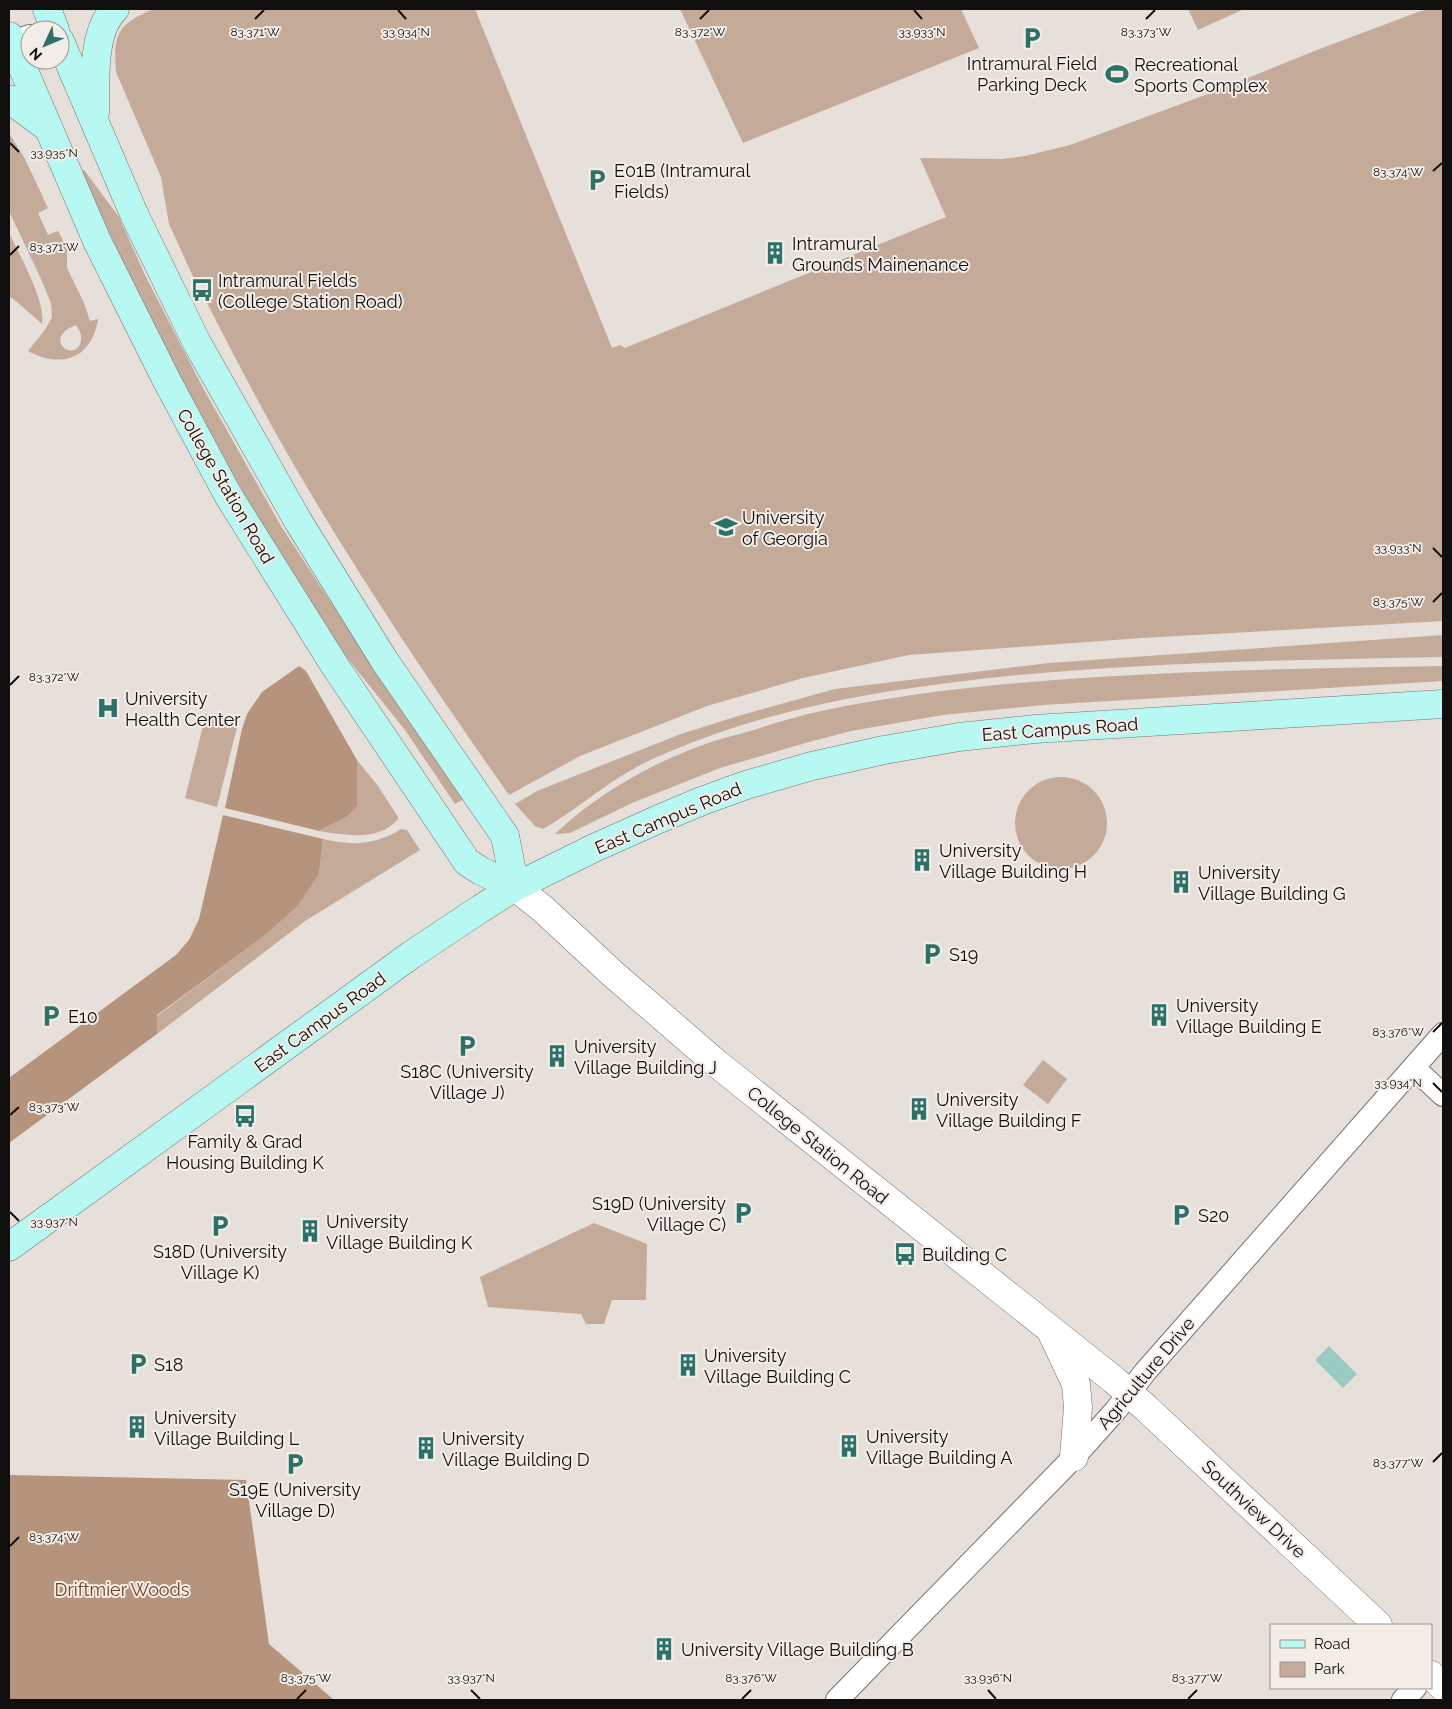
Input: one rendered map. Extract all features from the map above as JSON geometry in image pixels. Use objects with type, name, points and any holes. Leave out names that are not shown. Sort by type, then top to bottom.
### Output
[{"type":"main road","points":[[95,120],[99,39],[107,16],[114,9]]},
{"type":"main road","name":"College Station Road","points":[[40,70],[47,127],[110,268],[166,381],[228,495],[335,666],[467,862],[515,888]]},
{"type":"main road","name":"College Station Road","points":[[61,70],[95,120],[134,214],[197,344],[298,521],[374,643],[505,836],[515,888]]},
{"type":"main road","points":[[9,99],[47,127]]},
{"type":"main road","name":"East Campus Road","points":[[9,1248],[417,951],[480,909],[515,888],[602,844],[702,801],[746,785],[812,766],[884,750],[959,737],[1035,729],[1443,704]]},
{"type":"street","name":"College Station Road","points":[[515,888],[543,909],[613,974],[716,1063],[1129,1392]]},
{"type":"street","name":"Agriculture Drive","points":[[837,1700],[1074,1458],[1145,1372],[1443,1034]]},
{"type":"street","points":[[1414,1068],[1443,1095]]},
{"type":"street","points":[[1049,1328],[1076,1384],[1078,1407],[1074,1458]]},
{"type":"street","name":"Southview Drive","points":[[1129,1392],[1377,1624]]},
{"type":"street","points":[[1432,1676],[1443,1687]]},
{"type":"street","points":[[1403,1700],[1414,1689]]},
{"type":"green space","points":[[154,9],[475,9],[612,348],[620,345],[625,348],[946,217],[920,158],[1001,159],[1025,156],[1070,145],[1208,94],[1418,12],[1429,9],[1443,9],[1443,621],[1142,638],[909,655],[803,678],[707,706],[580,756],[509,795],[400,636],[298,472],[251,388],[207,303],[212,299],[204,280],[196,283],[169,224],[161,177],[116,72],[115,59],[117,39],[120,31],[132,20]]},
{"type":"green space","points":[[680,9],[961,9],[979,48],[743,143]]},
{"type":"green space","points":[[1188,9],[1244,9],[1198,30]]},
{"type":"green space","points":[[9,133],[25,159],[48,208],[38,213],[48,235],[58,231],[67,248],[67,268],[84,303],[90,321],[98,319],[95,333],[89,343],[73,357],[52,359],[28,351],[45,330],[52,317],[51,303],[9,211]],"holes":[[[76,325],[81,336],[80,344],[76,349],[66,349],[60,341],[61,336],[66,330]]]},
{"type":"green space","points":[[84,170],[119,217],[145,275],[203,388],[281,526],[364,653],[464,799],[455,804],[405,730],[340,649],[249,503],[180,378],[125,267],[81,171]]},
{"type":"green space","points":[[9,233],[36,291],[42,314],[42,324],[9,296]]},
{"type":"green space","points":[[1443,635],[1443,657],[1154,665],[1038,673],[899,690],[820,704],[743,725],[666,753],[623,775],[543,829],[535,826],[515,804],[537,791],[681,734],[835,689],[1049,663]]},
{"type":"green space","points":[[299,666],[306,671],[357,760],[357,806],[348,816],[319,831],[225,808],[247,714],[262,692]]},
{"type":"green space","points":[[1443,666],[1443,681],[1043,705],[943,715],[851,731],[720,768],[632,803],[570,833],[555,834],[590,804],[630,779],[671,758],[719,740],[821,711],[951,690],[1082,678],[1218,671]]},
{"type":"green space","points":[[206,714],[232,721],[237,727],[217,807],[185,798]]},
{"type":"green space","points":[[357,760],[378,786],[398,819],[390,826],[372,834],[350,835],[319,831],[348,816],[357,806]]},
{"type":"green space","points":[[1061,777],[1079,781],[1093,791],[1103,805],[1107,823],[1103,841],[1093,855],[1079,865],[1061,869],[1043,865],[1029,855],[1019,841],[1015,823],[1019,805],[1029,791],[1043,781]]},
{"type":"green space","points":[[223,815],[323,839],[319,874],[297,907],[264,936],[157,1015],[157,1034],[9,1143],[9,1078],[176,955],[189,940],[199,919]]},
{"type":"green space","points":[[401,829],[407,830],[420,850],[305,921],[157,1034],[157,1016],[264,936],[297,907],[319,874],[323,839],[344,843],[364,843],[382,838]]},
{"type":"green space","points":[[1043,1060],[1067,1079],[1048,1104],[1023,1085]]},
{"type":"green space","points":[[594,1223],[647,1244],[646,1300],[612,1300],[604,1324],[586,1324],[581,1314],[488,1307],[480,1277]]},
{"type":"green space","name":"Driftmier Woods","points":[[9,1475],[246,1480],[269,1644],[334,1700],[9,1700]]},
{"type":"water","points":[[1329,1346],[1357,1374],[1343,1388],[1315,1360]]},
{"type":"place","name":"Intramural Field Parking Deck","points":[[1032,38]]},
{"type":"place","name":"Recreational Sports Complex","points":[[1117,74]]},
{"type":"place","name":"E01B (Intramural Fields)","points":[[597,180]]},
{"type":"place","name":"Intramural Grounds Mainenance","points":[[775,253]]},
{"type":"place","name":"Intramural Fields (College Station Road)","points":[[202,290]]},
{"type":"place","name":"University of Georgia","points":[[726,527]]},
{"type":"place","name":"University Health Center","points":[[108,708]]},
{"type":"place","name":"University Village Building H","points":[[922,860]]},
{"type":"place","name":"University Village Building G","points":[[1181,882]]},
{"type":"place","name":"S19","points":[[932,954]]},
{"type":"place","name":"University Village Building E","points":[[1159,1015]]},
{"type":"place","name":"E10","points":[[51,1016]]},
{"type":"place","name":"S18C (University Village J)","points":[[467,1046]]},
{"type":"place","name":"University Village Building J","points":[[557,1056]]},
{"type":"place","name":"University Village Building F","points":[[919,1109]]},
{"type":"place","name":"Family & Grad Housing Building K","points":[[245,1116]]},
{"type":"place","name":"S19D (University Village C)","points":[[743,1213]]},
{"type":"place","name":"S20","points":[[1181,1215]]},
{"type":"place","name":"S18D (University Village K)","points":[[220,1226]]},
{"type":"place","name":"University Village Building K","points":[[310,1231]]},
{"type":"place","name":"Building C","points":[[905,1254]]},
{"type":"place","name":"S18","points":[[138,1364]]},
{"type":"place","name":"University Village Building C","points":[[688,1365]]},
{"type":"place","name":"University Village Building L","points":[[137,1427]]},
{"type":"place","name":"University Village Building A","points":[[849,1446]]},
{"type":"place","name":"University Village Building D","points":[[426,1448]]},
{"type":"place","name":"S19E (University Village D)","points":[[295,1464]]},
{"type":"place","name":"University Village Building B","points":[[664,1649]]}]
